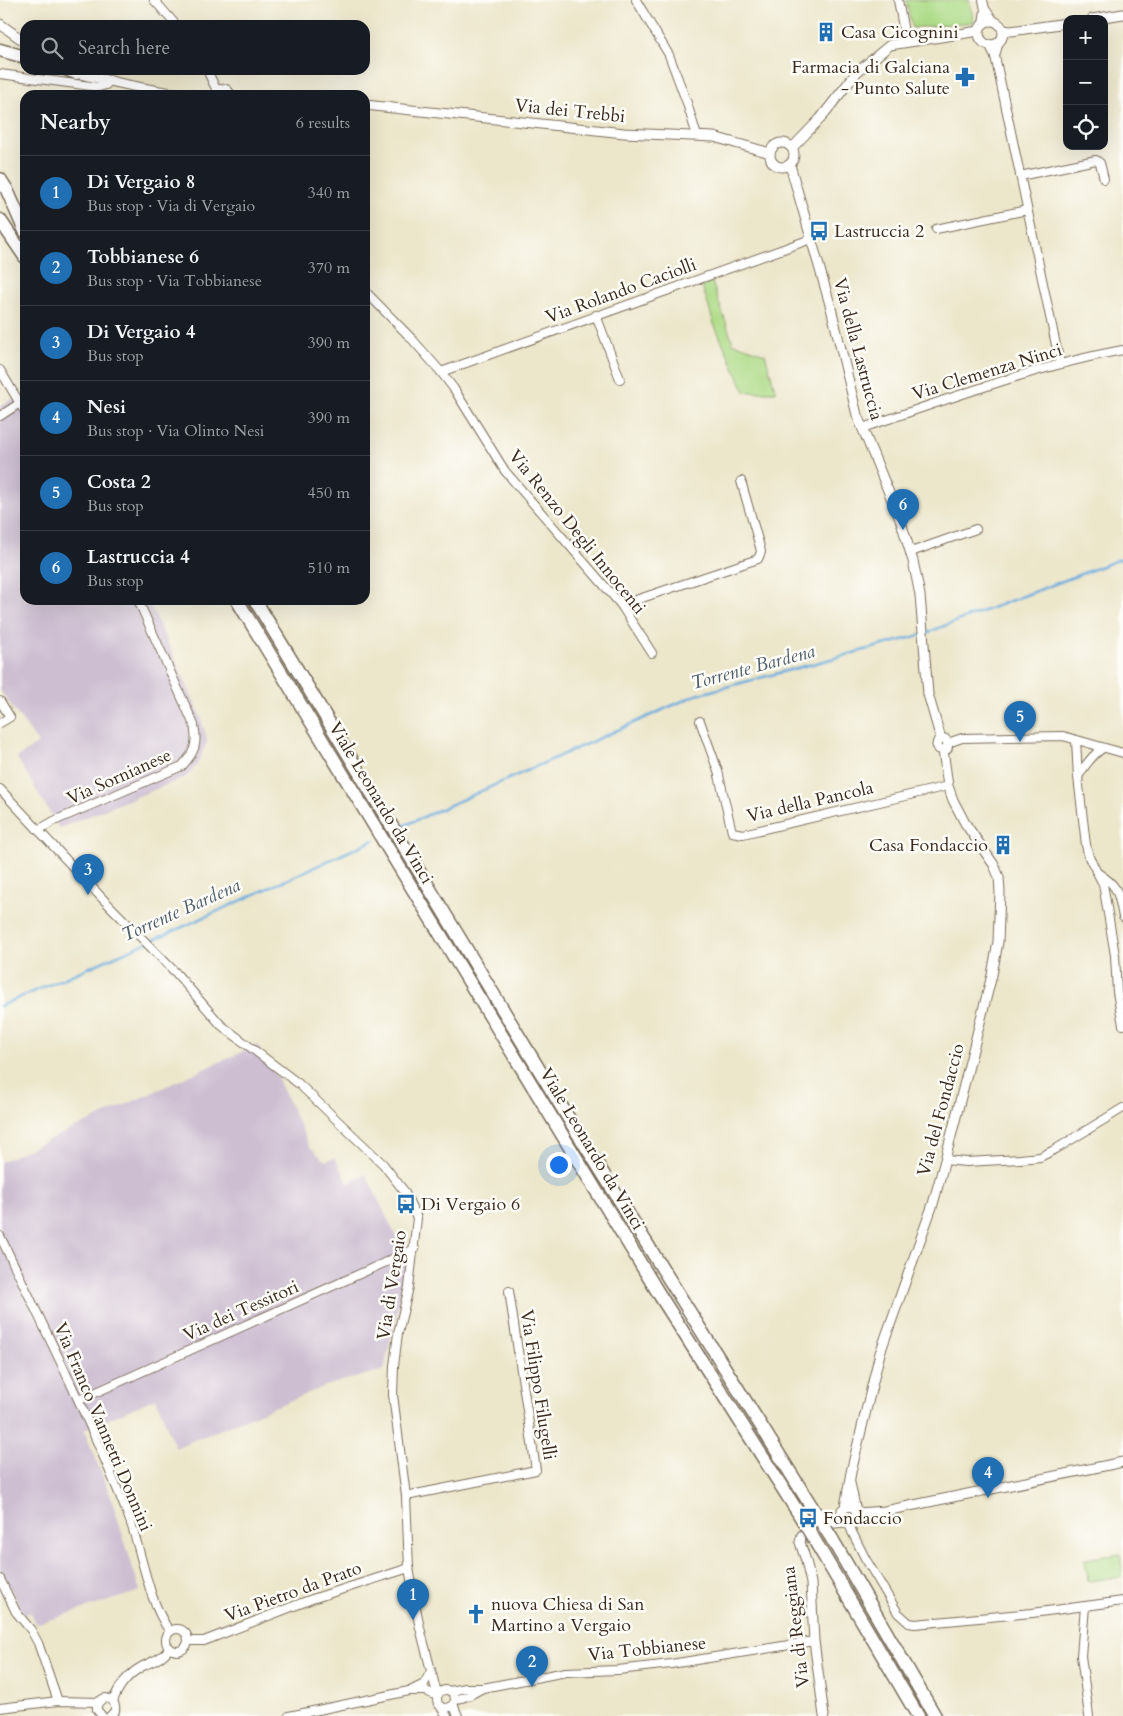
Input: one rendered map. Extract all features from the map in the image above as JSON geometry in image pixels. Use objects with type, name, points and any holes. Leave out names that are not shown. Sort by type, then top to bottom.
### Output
[{"type":"highway","points":[[0,50],[20,56]]},
{"type":"highway","points":[[0,179],[20,220]]},
{"type":"highway","points":[[0,194],[20,224]]},
{"type":"highway","points":[[0,220],[20,250]]},
{"type":"highway","name":"Viale Leonardo da Vinci","points":[[240,605],[654,1285],[799,1514],[918,1716]]},
{"type":"highway","name":"Viale Leonardo da Vinci","points":[[258,605],[575,1129],[832,1539],[935,1716]]},
{"type":"street","points":[[154,0],[172,20]]},
{"type":"street","points":[[636,0],[669,55],[697,136]]},
{"type":"street","points":[[898,0],[906,43]]},
{"type":"street","points":[[983,0],[985,9],[994,21],[999,24],[1004,35],[995,56]]},
{"type":"street","points":[[985,9],[978,31],[983,42],[989,44],[995,56],[1060,364]]},
{"type":"street","points":[[1108,16],[1123,14]]},
{"type":"street","points":[[792,148],[820,119],[857,72],[890,45],[978,31],[990,21],[994,21]]},
{"type":"street","points":[[989,44],[1004,35],[1063,23]]},
{"type":"street","points":[[0,24],[20,38]]},
{"type":"street","points":[[0,74],[99,86],[106,85],[110,80]]},
{"type":"street","points":[[89,75],[137,90]]},
{"type":"street","points":[[209,75],[215,90]]},
{"type":"street","name":"Via dei Trebbi","points":[[370,107],[624,133],[714,137],[770,153]]},
{"type":"street","points":[[784,144],[792,148],[794,155],[790,165],[785,167],[776,166],[770,158],[770,153],[775,145],[784,144]]},
{"type":"street","points":[[1020,176],[1096,160],[1100,163],[1104,179]]},
{"type":"street","name":"Via della Lastruccia","points":[[790,165],[831,308],[849,385],[862,428],[895,506],[911,552],[918,585],[923,654]]},
{"type":"street","points":[[936,229],[1027,210]]},
{"type":"street","name":"Via Rolando Caciolli","points":[[441,372],[811,238]]},
{"type":"street","name":"Via Renzo Degli Innocenti","points":[[370,296],[412,338],[441,372],[454,389],[505,472],[621,604],[652,653]]},
{"type":"street","points":[[596,315],[620,379]]},
{"type":"street","name":"Via Clemenza Ninci","points":[[862,428],[1060,364],[1093,355],[1123,350]]},
{"type":"street","points":[[0,370],[20,403],[0,416]]},
{"type":"street","points":[[621,604],[758,559],[761,552],[760,547],[742,481]]},
{"type":"street","points":[[911,552],[976,529]]},
{"type":"street","name":"Via Sornianese","points":[[38,830],[54,821],[182,766],[193,755],[196,738],[194,725],[140,605]]},
{"type":"street","name":"Via del Fondaccio","points":[[850,1515],[850,1480],[880,1353],[933,1204],[992,974],[998,942],[999,877],[994,865],[965,823],[948,786],[944,744],[928,694],[923,654]]},
{"type":"street","points":[[0,701],[10,717],[0,723]]},
{"type":"street","name":"Via della Pancola","points":[[700,721],[718,771],[732,832],[743,834],[948,786]]},
{"type":"street","points":[[944,744],[962,738],[1063,736],[1123,753]]},
{"type":"street","points":[[1076,740],[1078,777],[1086,845],[1089,857],[1103,884],[1115,955],[1117,992],[1123,1025]]},
{"type":"street","points":[[1078,777],[1093,755],[1103,748]]},
{"type":"street","name":"Via di Vergaio","points":[[0,789],[137,935],[176,973],[221,1025],[299,1084],[383,1164],[404,1190],[417,1218],[415,1249],[409,1287],[398,1333],[393,1395],[406,1496],[409,1568],[419,1624],[438,1695],[438,1702],[448,1716]]},
{"type":"street","points":[[1098,873],[1113,884],[1118,894],[1123,917]]},
{"type":"street","points":[[1104,894],[1109,890],[1118,894]]},
{"type":"street","points":[[945,1160],[966,1162],[1040,1157],[1123,1108]]},
{"type":"street","name":"Via Franco Vannetti Donnini","points":[[0,1236],[79,1400],[130,1520],[160,1618],[170,1632]]},
{"type":"street","name":"Via dei Tessitori","points":[[79,1400],[415,1249]]},
{"type":"street","name":"Via Filippo Filugelli","points":[[406,1496],[536,1470],[509,1291]]},
{"type":"street","points":[[1123,1462],[885,1511],[879,1514],[850,1515],[866,1558],[898,1613],[909,1623],[915,1624],[1123,1601]]},
{"type":"street","name":"Via di Reggiana","points":[[824,1716],[814,1642],[811,1583],[800,1538],[805,1533],[850,1515]]},
{"type":"street","name":"Via Pietro da Prato","points":[[188,1640],[193,1642],[204,1641],[312,1599],[409,1568]]},
{"type":"street","points":[[0,1579],[16,1612],[31,1630],[38,1643],[58,1702]]},
{"type":"street","points":[[1085,1606],[1081,1656],[1089,1716]]},
{"type":"street","points":[[180,1630],[188,1640],[186,1647],[180,1651],[170,1648],[166,1640],[170,1632],[180,1630]]},
{"type":"street","name":"Via Tobbianese","points":[[450,1691],[483,1688],[566,1672],[618,1670],[671,1664],[814,1642]]},
{"type":"street","points":[[110,1716],[115,1711],[113,1701],[126,1678],[137,1669],[161,1658],[170,1648]]},
{"type":"street","points":[[289,1716],[409,1691],[424,1684],[431,1671]]},
{"type":"street","name":"Via Tobbianese","points":[[454,1702],[483,1688]]},
{"type":"street","points":[[409,1691],[438,1695],[444,1690],[450,1691],[454,1695],[458,1716]]},
{"type":"street","points":[[0,1708],[58,1702],[99,1702],[106,1698],[113,1701]]},
{"type":"street","points":[[99,1702],[97,1710],[102,1716]]},
{"type":"street","points":[[442,1707],[448,1708],[454,1702]]},
{"type":"shaded area","points":[[20,395],[20,605],[150,605],[201,717],[207,741],[197,765],[186,777],[59,828],[17,758],[38,743],[0,690],[0,406]]},
{"type":"shaded area","points":[[257,1045],[275,1073],[310,1147],[325,1161],[335,1158],[348,1183],[366,1174],[408,1262],[384,1370],[328,1385],[175,1448],[156,1398],[84,1430],[111,1497],[140,1591],[36,1624],[30,1612],[24,1615],[0,1569],[0,1162]]},
{"type":"green space","points":[[906,0],[969,0],[974,22],[912,28]]},
{"type":"green space","points":[[712,282],[733,343],[765,354],[776,392],[745,392],[714,324],[702,286]]},
{"type":"green space","points":[[1120,1554],[1123,1577],[1088,1581],[1085,1559]]},
{"type":"waterway","name":"Torrente Bardena","points":[[926,633],[1123,558]]},
{"type":"waterway","name":"Torrente Bardena","points":[[401,827],[696,695],[921,635]]},
{"type":"waterway","name":"Torrente Bardena","points":[[0,1006],[176,930],[374,840]]},
{"type":"place","name":"Casa Cicognini","points":[[826,32]]},
{"type":"place","name":"Farmacia di Galciana - Punto Salute","points":[[965,77]]},
{"type":"place","name":"Lastruccia 2","points":[[819,231]]},
{"type":"place","name":"Lastruccia 4","points":[[903,530]]},
{"type":"place","name":"Costa 2","points":[[1020,742]]},
{"type":"place","name":"Casa Fondaccio","points":[[1003,845]]},
{"type":"place","name":"Di Vergaio 4","points":[[88,895]]},
{"type":"place","name":"Di Vergaio 6","points":[[406,1204]]},
{"type":"place","name":"Nesi","points":[[988,1498]]},
{"type":"place","name":"Fondaccio","points":[[808,1518]]},
{"type":"place","name":"nuova Chiesa di San Martino a Vergaio","points":[[476,1614]]},
{"type":"place","name":"Di Vergaio 8","points":[[413,1620]]},
{"type":"place","name":"Tobbianese 6","points":[[532,1687]]}]
